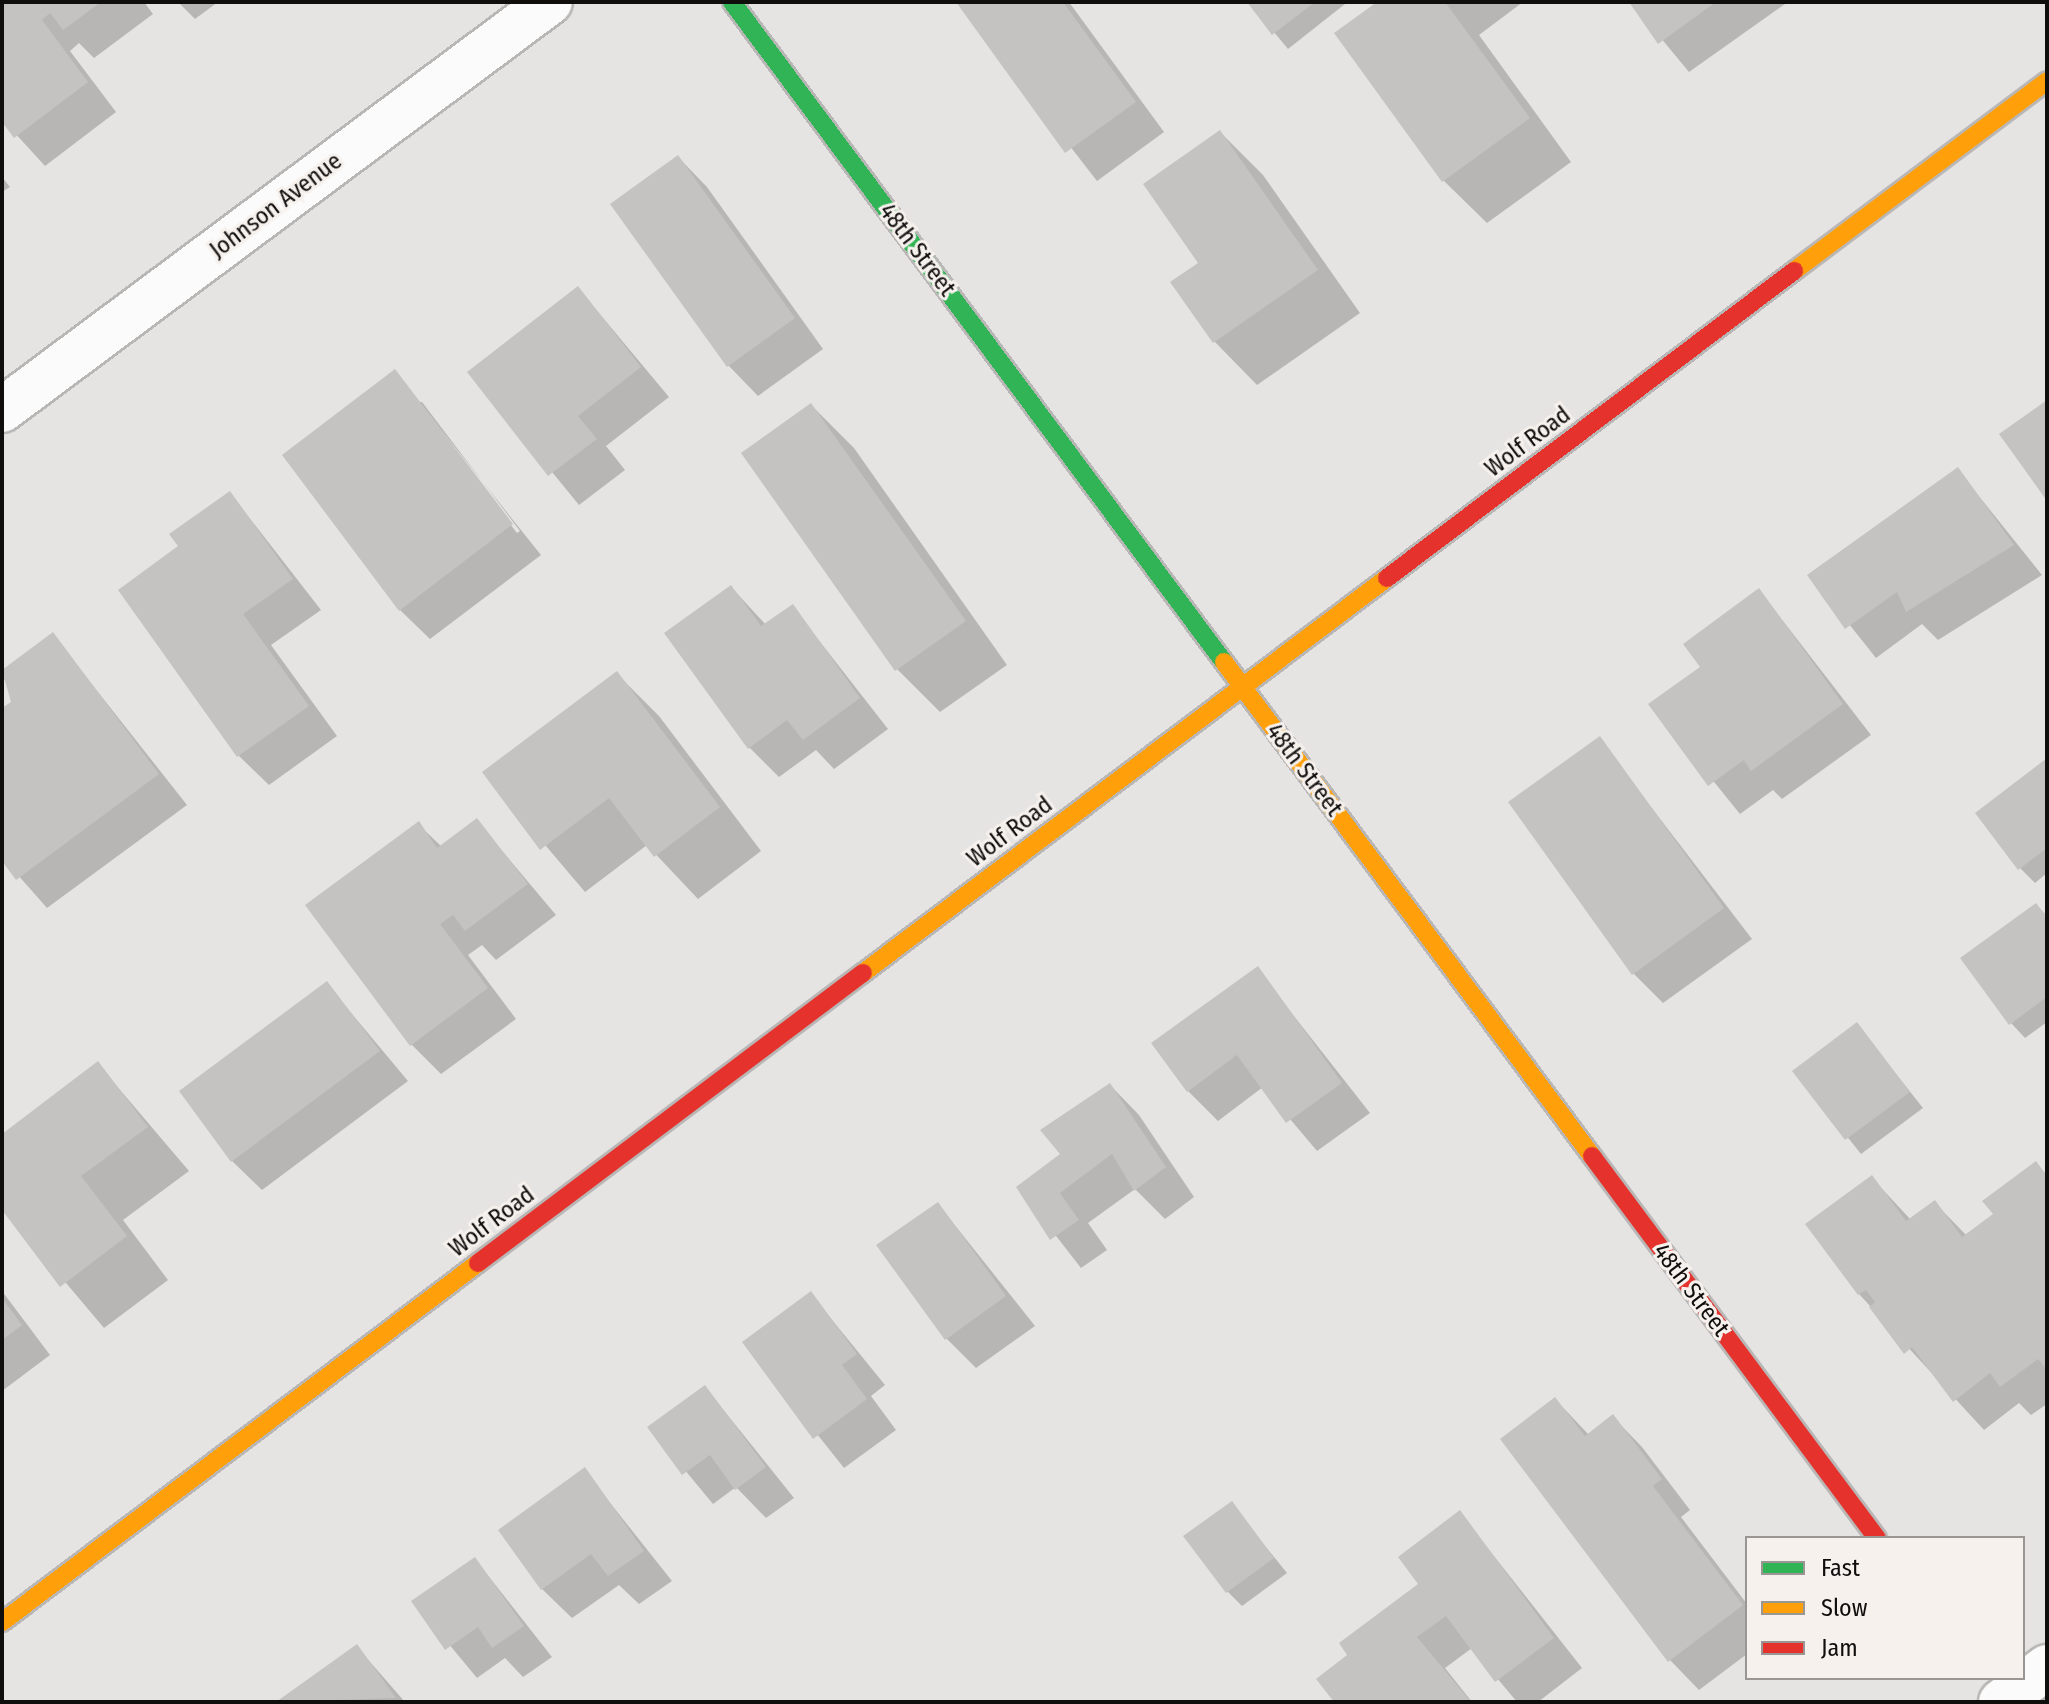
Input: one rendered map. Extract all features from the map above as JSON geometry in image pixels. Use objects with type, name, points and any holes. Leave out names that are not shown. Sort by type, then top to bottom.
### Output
[{"type":"main road","name":"48th Street","points":[[732,2],[1876,1536]]},
{"type":"main road","name":"Wolf Road","points":[[2,1622],[2047,81]]},
{"type":"street","name":"Johnson Avenue","points":[[2,410],[550,2]]},
{"type":"street","points":[[1983,1680],[2000,1702],[2047,1667]]},
{"type":"building","points":[[2,2],[101,2],[63,30],[50,13],[42,20],[88,82],[14,138],[2,122]]},
{"type":"building","points":[[956,2],[1063,2],[1136,102],[1065,153]]},
{"type":"building","points":[[1247,2],[1315,2],[1272,35]]},
{"type":"building","points":[[1377,2],[1445,2],[1530,118],[1442,182],[1334,33]]},
{"type":"building","points":[[1629,2],[1716,2],[1658,44]]},
{"type":"building","points":[[1220,130],[1318,270],[1213,343],[1170,282],[1198,263],[1143,184]]},
{"type":"building","points":[[678,155],[795,318],[727,367],[610,204]]},
{"type":"building","points":[[578,286],[641,367],[578,416],[597,439],[548,476],[467,372]]},
{"type":"building","points":[[395,369],[513,524],[399,611],[282,455]]},
{"type":"building","points":[[2047,400],[2047,501],[1999,434]]},
{"type":"building","points":[[811,403],[966,621],[895,671],[741,453]]},
{"type":"building","points":[[1958,467],[2014,545],[1906,612],[1897,592],[1845,629],[1807,575]]},
{"type":"building","points":[[230,491],[293,579],[243,614],[309,706],[237,757],[118,590],[178,546],[169,534]]},
{"type":"building","points":[[731,585],[761,626],[793,604],[860,698],[803,740],[787,720],[748,749],[664,633]]},
{"type":"building","points":[[1759,588],[1843,704],[1751,771],[1744,760],[1708,786],[1648,704],[1700,667],[1683,644]]},
{"type":"building","points":[[53,632],[159,774],[16,880],[2,861],[2,708],[11,702],[2,670]]},
{"type":"building","points":[[617,671],[720,807],[654,857],[609,798],[540,850],[482,772]]},
{"type":"building","points":[[1600,736],[1724,908],[1632,975],[1508,802]]},
{"type":"building","points":[[2047,758],[2047,848],[2018,870],[1975,813]]},
{"type":"building","points":[[477,818],[528,884],[465,931],[453,915],[440,924],[488,988],[410,1046],[305,905],[419,821],[437,848]]},
{"type":"building","points":[[2036,903],[2047,917],[2047,997],[2009,1025],[1960,958]]},
{"type":"building","points":[[1258,966],[1342,1083],[1286,1123],[1237,1055],[1187,1092],[1151,1043]]},
{"type":"building","points":[[327,981],[380,1051],[231,1162],[179,1091]]},
{"type":"building","points":[[1857,1022],[1910,1092],[1845,1140],[1792,1071]]},
{"type":"building","points":[[98,1061],[148,1127],[81,1176],[127,1236],[60,1287],[2,1210],[2,1134]]},
{"type":"building","points":[[1110,1083],[1166,1167],[1134,1191],[1112,1154],[1060,1193],[1079,1220],[1050,1240],[1016,1187],[1060,1154],[1040,1130]]},
{"type":"building","points":[[2036,1161],[2047,1176],[2047,1370],[2038,1359],[2000,1387],[1990,1373],[1953,1402],[1912,1347],[1904,1354],[1869,1307],[1875,1302],[1866,1290],[1858,1295],[1805,1224],[1872,1175],[1906,1221],[1935,1200],[1962,1237],[1993,1214],[1982,1201]]},
{"type":"building","points":[[938,1202],[1006,1296],[945,1340],[876,1245]]},
{"type":"building","points":[[811,1291],[857,1354],[842,1365],[867,1399],[813,1439],[742,1342]]},
{"type":"building","points":[[2,1298],[22,1325],[2,1340]]},
{"type":"building","points":[[705,1385],[766,1467],[735,1490],[710,1455],[682,1475],[647,1427]]},
{"type":"building","points":[[1555,1397],[1585,1436],[1613,1414],[1662,1479],[1653,1486],[1743,1605],[1668,1662],[1500,1439]]},
{"type":"building","points":[[585,1467],[644,1551],[608,1576],[591,1554],[541,1590],[498,1530]]},
{"type":"building","points":[[1232,1501],[1274,1558],[1226,1593],[1183,1536]]},
{"type":"building","points":[[1460,1510],[1554,1638],[1495,1682],[1446,1616],[1417,1637],[1471,1702],[1334,1702],[1316,1679],[1347,1655],[1339,1643],[1418,1584],[1398,1557]]},
{"type":"building","points":[[475,1557],[524,1626],[492,1648],[478,1627],[445,1650],[411,1601]]},
{"type":"building","points":[[357,1644],[396,1698],[276,1702]]},
{"type":"traffic: fast","points":[[732,2],[1224,662]]},
{"type":"traffic: slow","points":[[1794,271],[2047,81]]},
{"type":"traffic: slow","points":[[863,973],[1387,578]]},
{"type":"traffic: slow","points":[[1224,662],[1592,1156]]},
{"type":"traffic: slow","points":[[2,1622],[478,1263]]},
{"type":"traffic: jam","points":[[1387,578],[1794,271]]},
{"type":"traffic: jam","points":[[478,1263],[863,973]]},
{"type":"traffic: jam","points":[[1592,1156],[1876,1536]]}]
